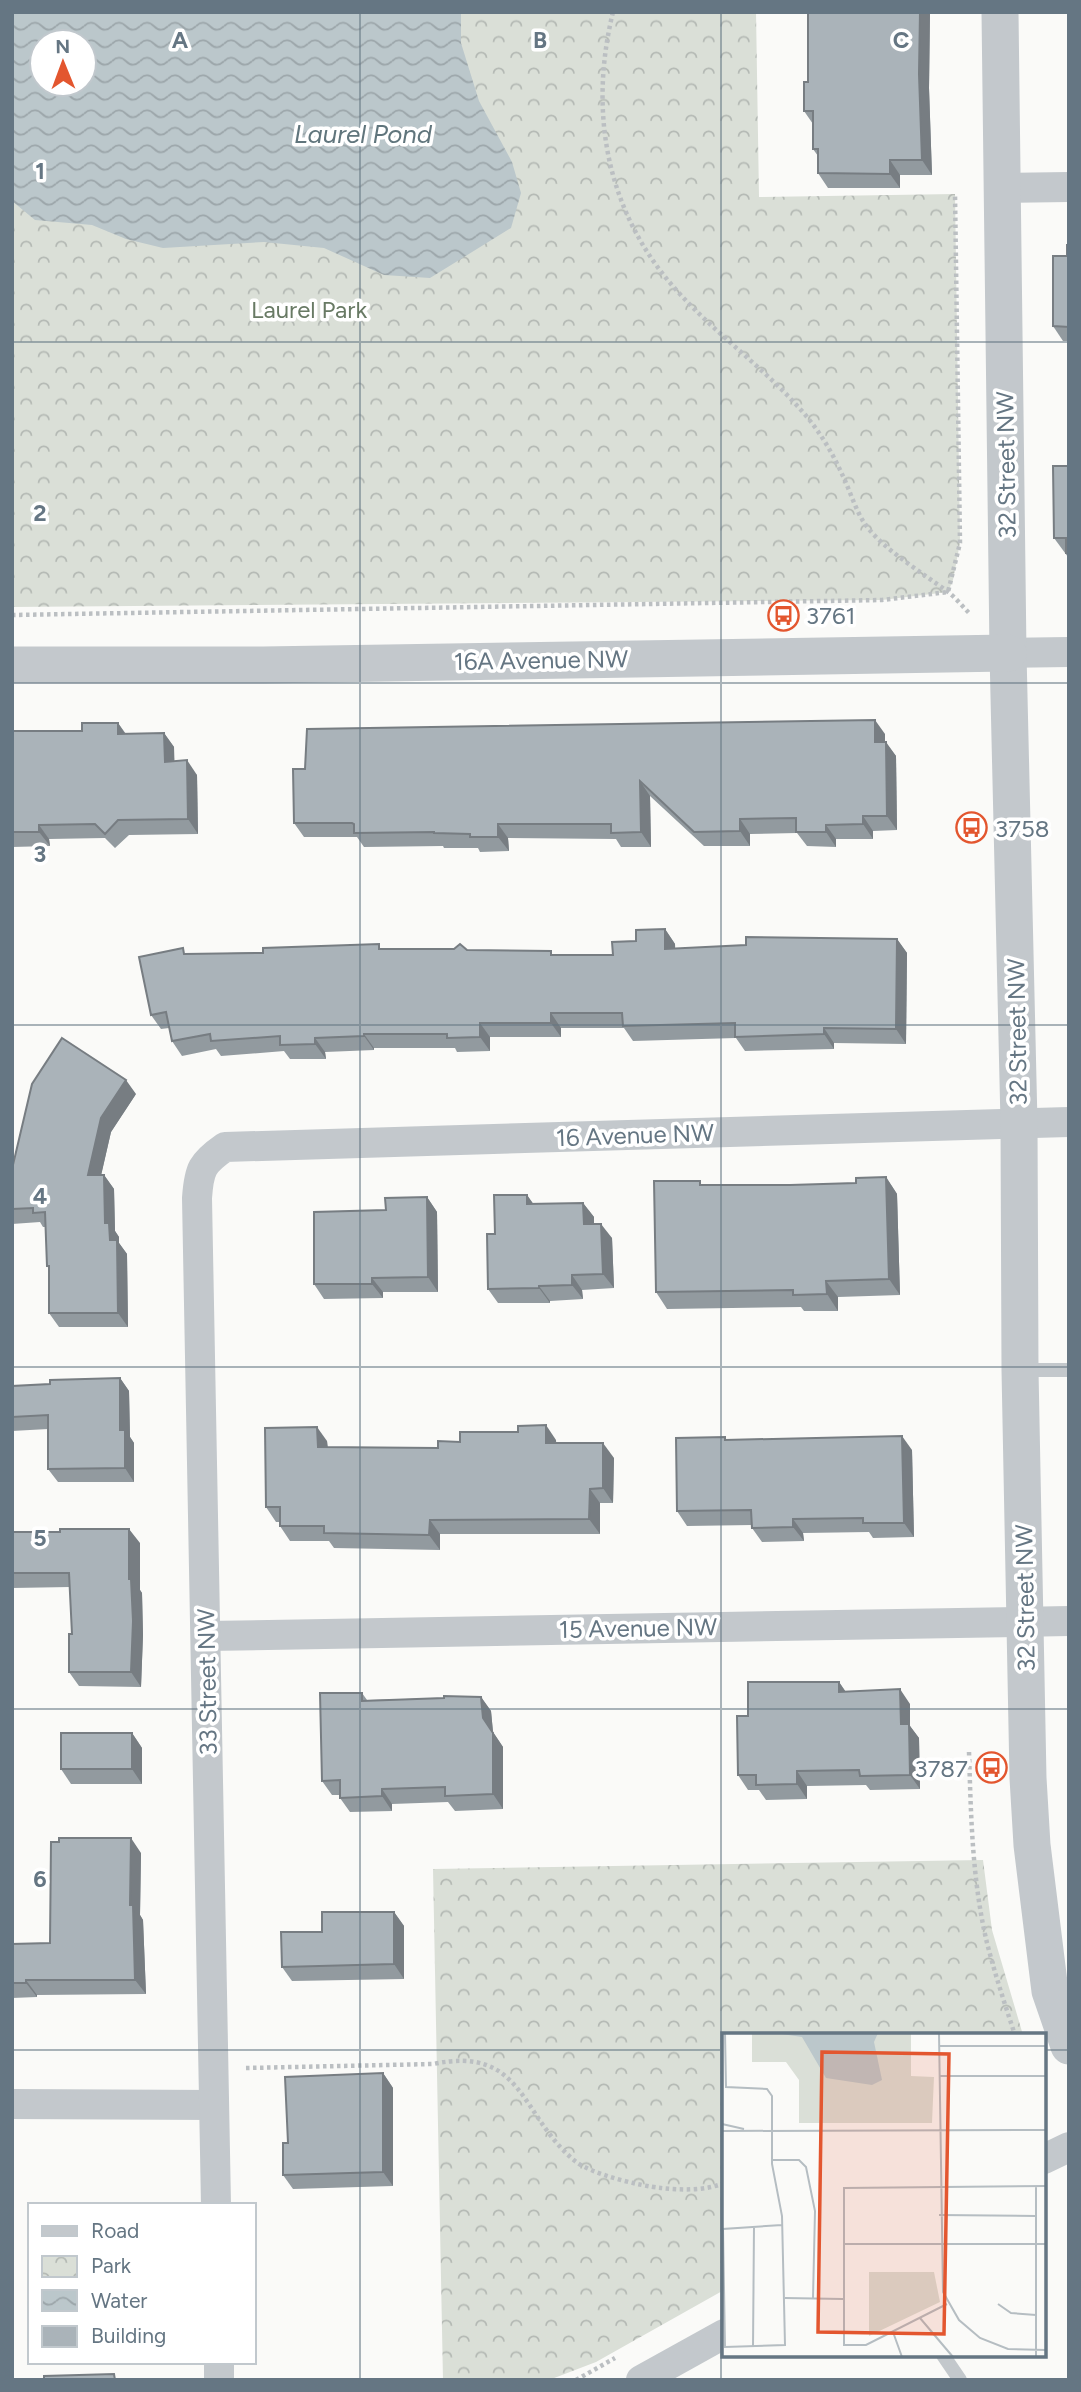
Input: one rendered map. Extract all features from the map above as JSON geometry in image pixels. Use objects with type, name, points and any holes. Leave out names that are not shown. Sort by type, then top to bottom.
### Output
[{"type":"street","name":"32 Street NW","points":[[1000,12],[1008,653],[1019,1123],[1020,1370],[1032,1845],[1050,1991],[1069,2046]]},
{"type":"street","points":[[1002,188],[1069,187]]},
{"type":"street","name":"16A Avenue NW","points":[[12,665],[1069,652]]},
{"type":"street","name":"16 Avenue NW","points":[[206,1160],[225,1147],[1069,1122]]},
{"type":"street","name":"33 Street NW","points":[[206,1160],[198,1180],[197,1198],[216,2203]]},
{"type":"street","name":"15 Avenue NW","points":[[207,1636],[1069,1621]]},
{"type":"street","points":[[12,2104],[214,2105]]},
{"type":"street","points":[[1046,2158],[1069,2147]]},
{"type":"street","points":[[643,2379],[722,2335]]},
{"type":"lane","points":[[1020,1370],[1069,1370]]},
{"type":"lane","points":[[944,2357],[960,2380]]},
{"type":"path","points":[[613,12],[603,79],[603,137],[621,200],[632,227],[679,293],[779,388],[817,429],[831,450],[863,521],[873,534],[934,584],[948,592],[1008,653]]},
{"type":"path","points":[[948,592],[960,543],[955,194]]},
{"type":"path","points":[[12,615],[882,600],[948,592]]},
{"type":"path","points":[[969,1752],[972,1839],[980,1903],[993,1966],[1014,2033]]},
{"type":"path","points":[[214,2068],[433,2064],[453,2060],[478,2060],[498,2069],[534,2110],[553,2138],[577,2163],[644,2186],[690,2189],[714,2188],[722,2184]]},
{"type":"green space","name":"Laurel Park","points":[[12,12],[756,12],[759,197],[955,194],[960,543],[948,592],[882,600],[12,607]]},
{"type":"green space","points":[[983,1860],[992,1930],[1022,2033],[722,2033],[722,2291],[596,2362],[549,2380],[443,2380],[433,1869]]},
{"type":"water","name":"Laurel Pond","points":[[12,12],[461,12],[461,43],[479,101],[512,162],[521,193],[511,228],[430,278],[384,275],[324,248],[264,242],[163,248],[126,239],[92,225],[35,220],[12,201]]},
{"type":"building","points":[[808,12],[920,12],[922,160],[890,160],[890,174],[818,173],[818,149],[813,149],[813,111],[804,111],[804,82],[808,82]]},
{"type":"building","points":[[1067,245],[1069,327],[1053,326],[1053,256],[1067,256]]},
{"type":"building","points":[[1053,466],[1069,466],[1069,553],[1066,553],[1066,538],[1054,538]]},
{"type":"building","points":[[875,720],[875,742],[886,742],[887,816],[863,816],[863,824],[826,825],[826,832],[796,832],[796,818],[740,819],[740,831],[694,832],[640,781],[641,832],[611,833],[611,824],[498,824],[498,837],[470,837],[470,834],[434,832],[354,833],[352,823],[294,823],[293,769],[305,769],[307,729]]},
{"type":"building","points":[[82,723],[118,723],[118,734],[164,733],[165,762],[187,760],[188,819],[118,820],[105,834],[95,824],[39,825],[39,832],[12,832],[12,731],[82,731]]},
{"type":"building","points":[[665,929],[665,949],[746,945],[746,937],[897,939],[896,1029],[824,1028],[824,1034],[735,1037],[735,1023],[623,1026],[622,1013],[551,1013],[551,1023],[480,1023],[480,1037],[447,1038],[447,1034],[364,1034],[315,1038],[315,1044],[280,1045],[280,1036],[211,1041],[210,1034],[172,1041],[166,1012],[151,1015],[139,957],[183,948],[184,954],[263,953],[263,948],[379,944],[379,949],[454,949],[460,944],[467,950],[551,951],[551,955],[613,955],[612,942],[636,941],[636,930]]},
{"type":"building","points":[[62,1038],[126,1080],[101,1118],[88,1175],[104,1175],[105,1223],[109,1223],[110,1240],[117,1240],[118,1313],[49,1313],[45,1212],[33,1213],[33,1208],[12,1209],[12,1169],[32,1084]]},
{"type":"building","points":[[886,1177],[889,1279],[826,1281],[827,1294],[793,1295],[793,1290],[656,1292],[654,1181],[700,1181],[700,1185],[790,1185],[856,1183],[856,1178]]},
{"type":"building","points":[[494,1195],[527,1195],[527,1204],[583,1203],[584,1224],[601,1224],[603,1274],[572,1275],[572,1285],[488,1289],[487,1234],[495,1234]]},
{"type":"building","points":[[427,1197],[428,1277],[372,1278],[372,1284],[314,1284],[314,1212],[386,1210],[385,1198]]},
{"type":"building","points":[[120,1378],[120,1430],[125,1430],[125,1468],[48,1469],[48,1415],[12,1417],[12,1386],[50,1384],[50,1380]]},
{"type":"building","points":[[546,1425],[546,1443],[603,1443],[603,1488],[590,1489],[589,1519],[430,1520],[429,1535],[324,1533],[324,1526],[280,1526],[280,1507],[266,1507],[265,1428],[317,1427],[318,1447],[438,1448],[438,1441],[460,1442],[460,1432],[518,1432],[518,1426]]},
{"type":"building","points":[[902,1436],[904,1523],[863,1523],[863,1518],[793,1519],[793,1527],[752,1528],[751,1510],[677,1511],[676,1438],[725,1437],[725,1440]]},
{"type":"building","points":[[60,1529],[129,1529],[129,1579],[133,1621],[131,1672],[69,1672],[69,1634],[72,1634],[69,1573],[12,1573],[12,1532],[60,1532]]},
{"type":"building","points":[[748,1682],[839,1682],[839,1692],[900,1689],[901,1724],[909,1724],[910,1775],[860,1776],[859,1770],[797,1771],[797,1784],[756,1785],[756,1775],[738,1775],[737,1716],[748,1716]]},
{"type":"building","points":[[320,1693],[362,1693],[362,1701],[444,1696],[481,1697],[483,1718],[493,1733],[493,1794],[445,1796],[445,1787],[382,1789],[382,1796],[340,1798],[340,1780],[322,1781]]},
{"type":"building","points":[[61,1733],[132,1733],[132,1769],[61,1769]]},
{"type":"building","points":[[59,1838],[131,1838],[130,1905],[133,1905],[135,1980],[26,1980],[26,1983],[12,1983],[12,1944],[50,1943],[51,1842],[59,1842]]},
{"type":"building","points":[[322,1912],[394,1912],[394,1964],[282,1967],[281,1932],[322,1932]]},
{"type":"building","points":[[383,2073],[383,2172],[283,2175],[283,2143],[288,2143],[285,2077]]},
{"type":"building","points":[[114,2374],[115,2380],[44,2380],[44,2376]]},
{"type":"place","name":"3761","points":[[783,615]]},
{"type":"place","name":"3758","points":[[972,828]]},
{"type":"place","name":"3787","points":[[991,1768]]}]
